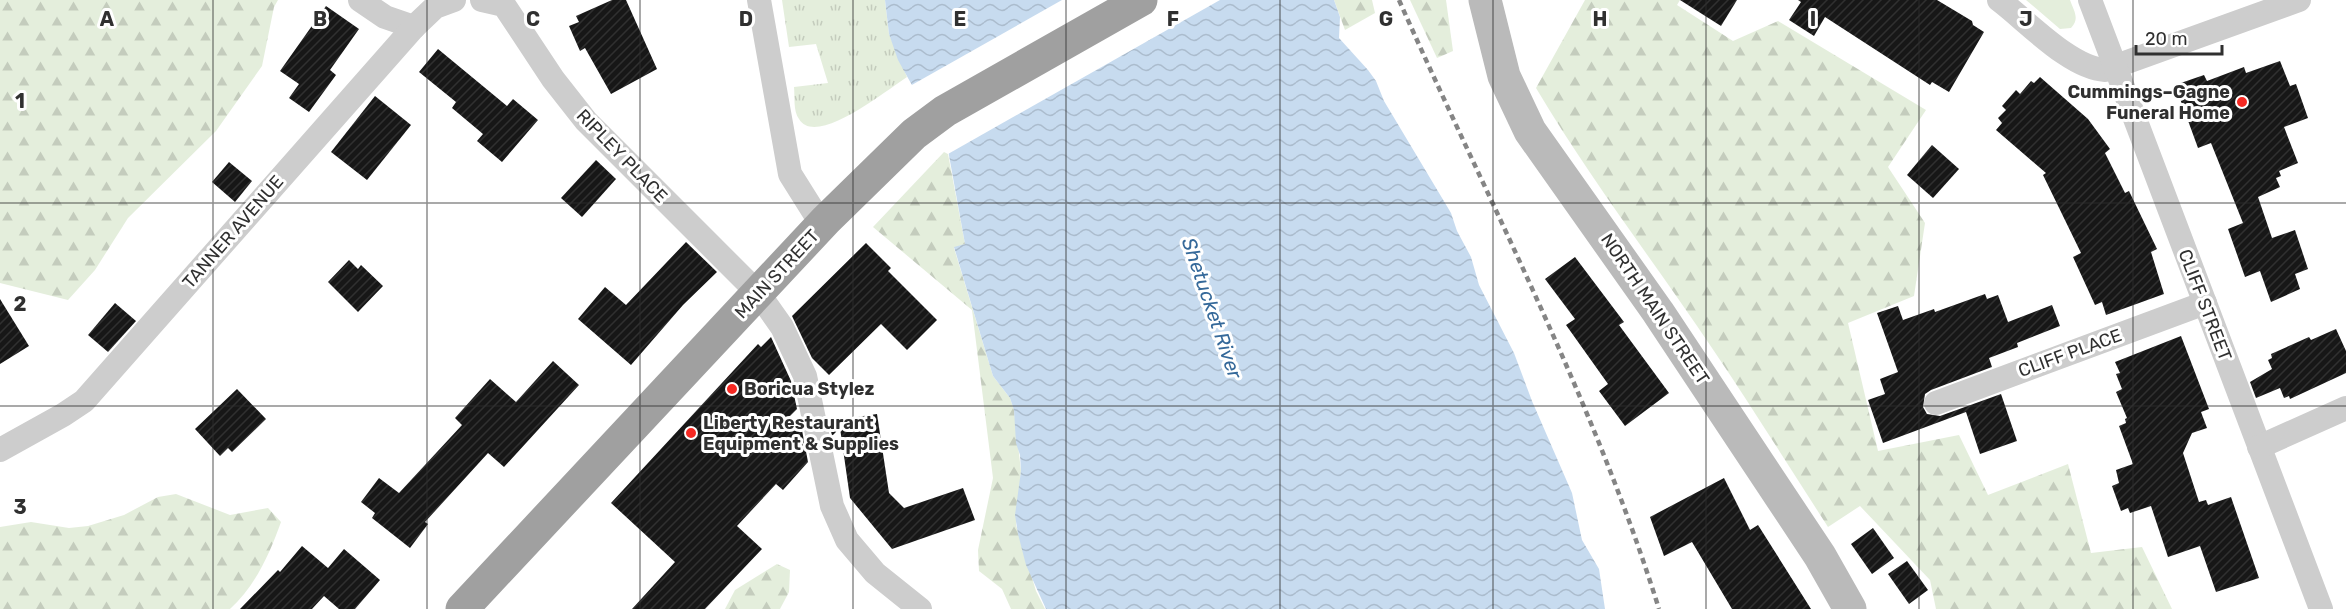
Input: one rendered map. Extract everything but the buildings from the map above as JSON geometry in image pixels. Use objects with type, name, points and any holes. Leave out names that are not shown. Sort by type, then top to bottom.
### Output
[{"type":"highway","name":"MAIN STREET","points":[[462,609],[822,225],[883,163],[945,111],[1141,0]]},
{"type":"main road","name":"NORTH MAIN STREET","points":[[1485,0],[1504,76],[1530,131],[1658,312],[1820,556],[1850,609]]},
{"type":"street","points":[[360,0],[385,17],[414,27]]},
{"type":"street","name":"TANNER AVENUE","points":[[0,450],[63,415],[84,400],[414,27],[435,7],[454,0]]},
{"type":"street","points":[[759,0],[790,174],[822,225]]},
{"type":"street","points":[[1999,0],[2079,63],[2096,70],[2115,68],[2299,0]]},
{"type":"street","name":"CLIFF STREET","points":[[2090,0],[2321,609]]},
{"type":"street","name":"RIPLEY PLACE","points":[[493,2],[586,121],[758,293],[782,327],[805,376],[832,506],[847,540],[875,573],[920,609]]},
{"type":"street","name":"CLIFF PLACE","points":[[1936,403],[2205,303]]},
{"type":"street","points":[[2259,447],[2346,408]]},
{"type":"green space","points":[[0,0],[278,0],[274,7],[262,66],[216,131],[128,218],[95,270],[68,300],[0,283]]},
{"type":"green space","points":[[782,0],[885,0],[889,34],[907,77],[836,122],[808,126],[797,116],[794,87],[828,83],[816,44],[789,47]]},
{"type":"green space","points":[[1334,0],[1372,0],[1375,13],[1345,30]]},
{"type":"green space","points":[[1410,0],[1446,0],[1453,51],[1437,58]]},
{"type":"green space","points":[[1585,0],[1680,0],[1677,5],[1733,41],[1778,21],[1926,110],[1888,167],[1925,223],[1914,296],[1848,323],[1878,451],[1959,435],[1988,495],[2068,464],[2091,553],[2142,547],[2172,609],[1936,609],[1930,580],[1860,506],[1828,527],[1729,373],[1600,188],[1536,88]]},
{"type":"green space","points":[[2026,0],[2070,0],[2075,15],[2074,25],[2071,28],[2060,29]]},
{"type":"green space","points":[[944,152],[948,154],[965,244],[954,248],[993,376],[1010,398],[1014,410],[1021,471],[1016,525],[1036,591],[1045,609],[1011,609],[1002,589],[979,571],[978,550],[993,478],[972,310],[873,227]]},
{"type":"green space","points":[[176,494],[230,515],[268,508],[281,522],[261,569],[230,609],[0,609],[0,527],[31,522],[69,528],[88,526],[124,515],[158,497]]},
{"type":"green space","points":[[777,564],[790,570],[789,592],[780,609],[725,609],[735,590]]},
{"type":"water","name":"Shetucket River","points":[[885,0],[1334,0],[1340,17],[1339,38],[1376,81],[1384,101],[1451,213],[1457,231],[1471,257],[1479,285],[1514,353],[1572,493],[1582,540],[1599,569],[1605,609],[1046,609],[1026,565],[1018,534],[1015,515],[1021,471],[1014,410],[1010,398],[993,376],[954,247],[965,244],[948,150],[898,60],[889,34]]},
{"type":"pier","points":[[1062,0],[1220,0],[948,154],[910,86]]},
{"type":"railway","points":[[1399,0],[1571,377],[1633,530],[1659,609]]},
{"type":"place","name":"Cummings–Gagne Funeral Home","points":[[2242,102]]},
{"type":"place","name":"Boricua Stylez","points":[[732,389]]},
{"type":"place","name":"Liberty Restaurant Equipment & Supplies","points":[[691,433]]}]
